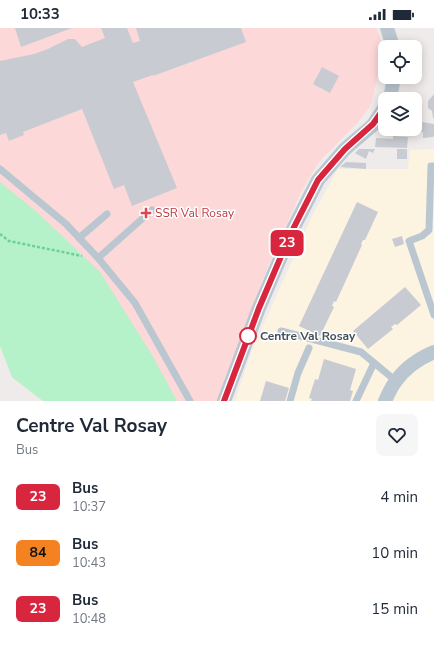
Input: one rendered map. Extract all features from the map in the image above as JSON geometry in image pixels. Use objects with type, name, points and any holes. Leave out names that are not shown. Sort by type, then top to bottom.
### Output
[{"type":"street","points":[[387,28],[391,40]]},
{"type":"street","points":[[224,401],[259,308],[291,233],[318,180],[345,149],[373,124],[378,117]]},
{"type":"street","points":[[385,401],[396,381],[406,371],[423,357],[434,352]]},
{"type":"lane","points":[[434,166],[432,166],[429,230],[422,236],[409,241],[434,315]]},
{"type":"lane","points":[[0,169],[66,224],[98,258],[135,303],[190,401]]},
{"type":"lane","points":[[98,258],[152,210]]},
{"type":"lane","points":[[79,238],[107,214]]},
{"type":"lane","points":[[281,331],[361,352],[396,381]]},
{"type":"lane","points":[[290,401],[298,374],[309,348]]},
{"type":"lane","points":[[356,401],[374,363]]},
{"type":"path","points":[[0,234],[8,241],[43,249],[98,258]]},
{"type":"shaded area","name":"SSR Val Rosay","points":[[0,28],[376,28],[380,40],[378,40],[378,76],[370,107],[359,121],[319,162],[301,192],[264,276],[217,401],[43,401],[12,377],[22,362],[0,248]]},
{"type":"shaded area","points":[[434,149],[434,401],[235,401],[252,350],[313,214],[338,169],[408,169],[410,150]]},
{"type":"green space","points":[[0,182],[38,213],[100,272],[152,355],[177,401],[43,401],[12,377],[0,346]]},
{"type":"building","points":[[15,28],[72,28],[21,47]]},
{"type":"building","points":[[101,28],[127,28],[133,43],[140,41],[136,28],[241,28],[246,42],[133,82],[177,188],[132,206],[124,185],[114,189],[82,109],[23,132],[24,135],[9,141],[6,133],[0,135],[0,61],[34,54],[68,39],[75,39],[82,47],[105,38]]},
{"type":"building","points":[[322,67],[339,76],[330,93],[313,84]]},
{"type":"building","points":[[434,94],[433,118],[432,111],[428,108],[428,101]]},
{"type":"building","points":[[422,122],[434,124],[433,137],[423,138]]},
{"type":"building","points":[[393,136],[408,137],[407,148],[375,147],[376,138],[393,139]]},
{"type":"building","points":[[359,149],[375,149],[373,153],[369,151],[366,159],[355,153]]},
{"type":"building","points":[[397,149],[407,149],[407,159],[397,159]]},
{"type":"building","points":[[346,162],[366,163],[366,169],[340,167]]},
{"type":"building","points":[[357,202],[378,212],[365,240],[363,240],[361,244],[362,245],[336,302],[334,301],[332,306],[334,307],[320,336],[299,326]]},
{"type":"building","points":[[402,236],[404,244],[395,247],[392,239]]},
{"type":"building","points":[[405,287],[421,305],[397,325],[395,324],[391,327],[393,329],[368,349],[353,331]]},
{"type":"building","points":[[324,359],[356,369],[350,390],[353,391],[350,401],[311,401],[312,399],[309,398],[315,379],[318,380]]},
{"type":"building","points":[[266,381],[289,388],[285,401],[260,401]]},
{"type":"bus line","name":"23","points":[[224,401],[259,308],[291,233],[318,180],[345,149],[373,124],[378,117]]},
{"type":"place","name":"SSR Val Rosay","points":[[146,213]]},
{"type":"place","name":"Centre Val Rosay","points":[[248,336]]}]
